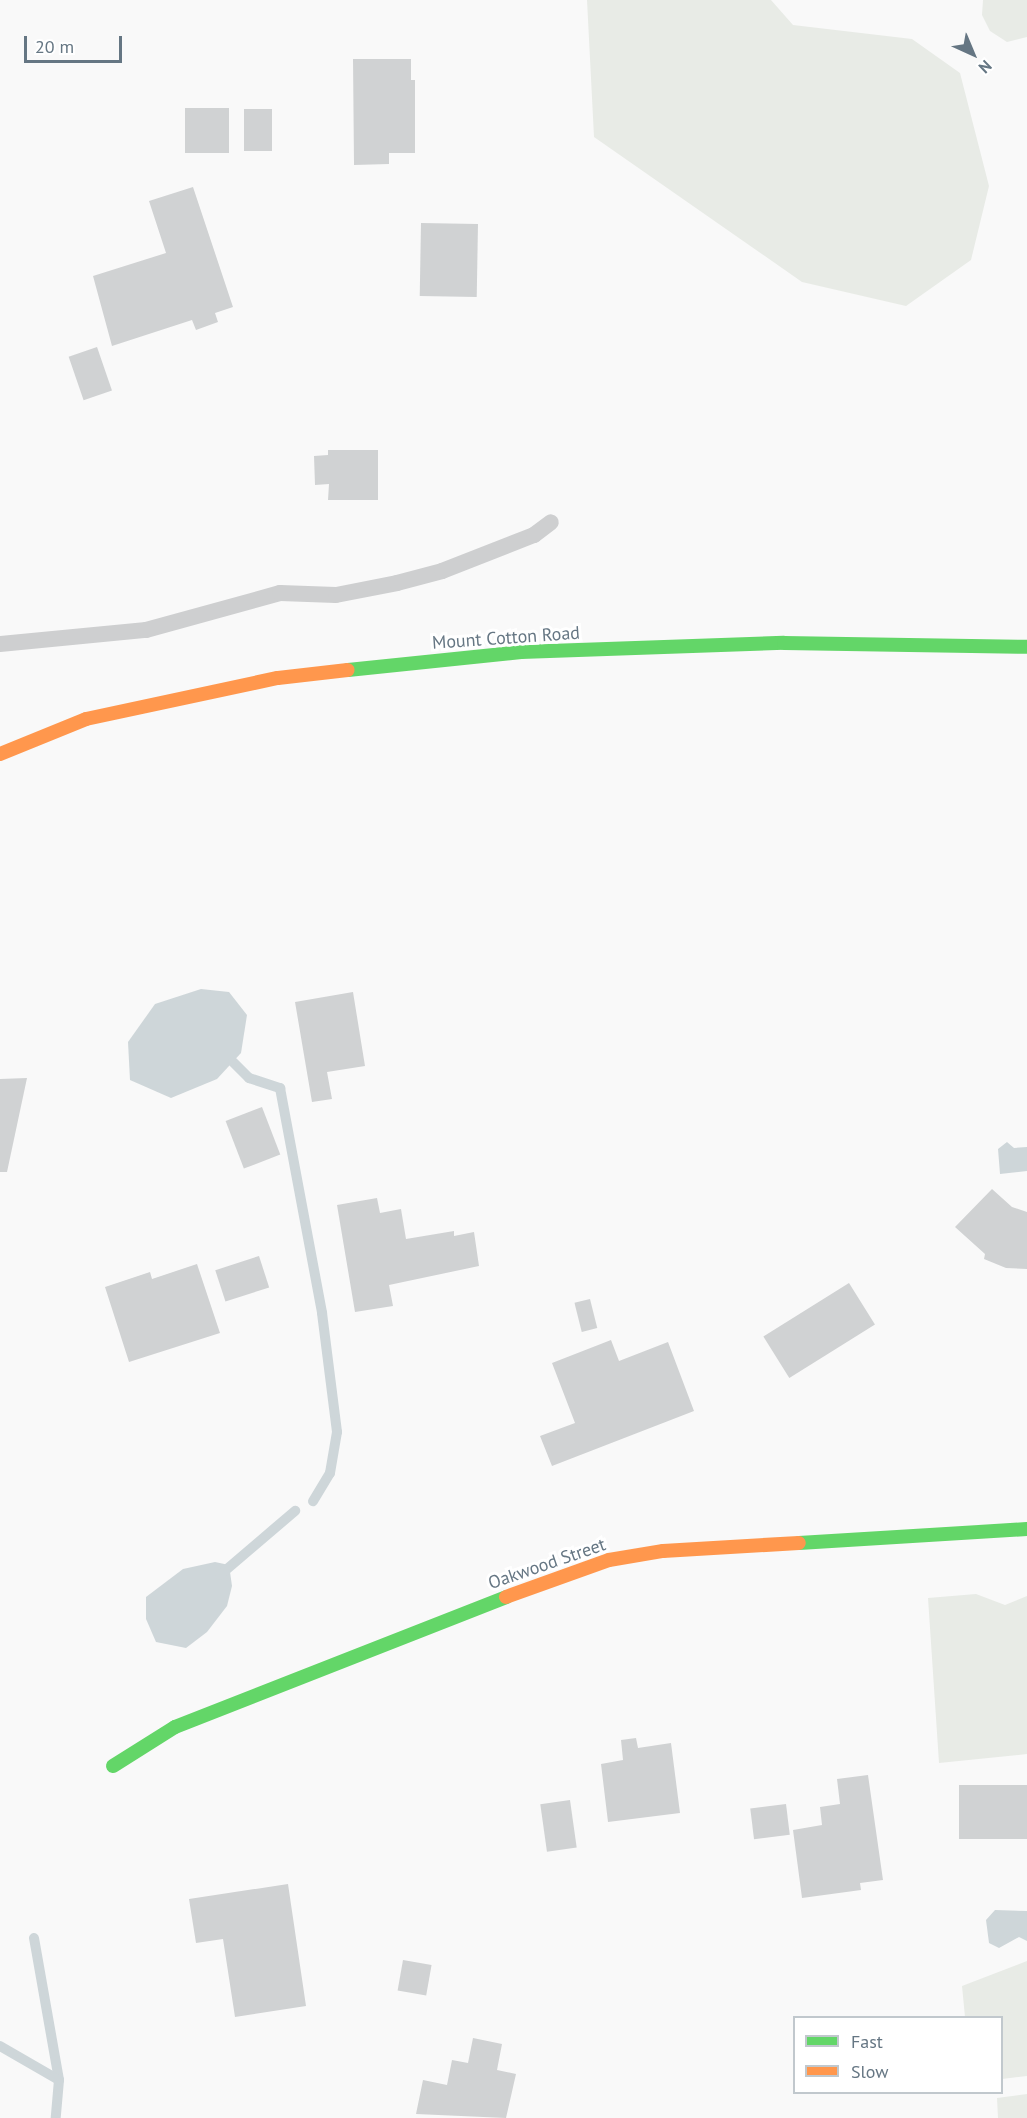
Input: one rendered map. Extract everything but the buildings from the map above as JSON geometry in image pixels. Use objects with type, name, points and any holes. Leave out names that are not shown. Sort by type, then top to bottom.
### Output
[{"type":"main road","name":"Mount Cotton Road","points":[[0,754],[86,719],[278,678],[521,652],[784,643],[1027,647]]},
{"type":"main road","name":"Oakwood Street","points":[[112,1766],[175,1727],[553,1578],[609,1560],[663,1551],[1027,1529]]},
{"type":"lane","points":[[0,644],[146,630],[280,593],[336,595],[397,583],[442,571],[534,535],[551,522]]},
{"type":"shaded area","points":[[587,0],[771,0],[793,25],[912,39],[960,73],[989,186],[971,260],[906,306],[802,282],[594,137]]},
{"type":"shaded area","points":[[983,0],[1027,0],[1027,37],[1007,42],[990,31],[982,15]]},
{"type":"shaded area","points":[[201,989],[229,992],[247,1015],[241,1053],[217,1079],[171,1098],[130,1080],[128,1042],[155,1004]]},
{"type":"shaded area","points":[[1007,1142],[1014,1148],[1027,1147],[1027,1171],[1000,1174],[998,1149]]},
{"type":"shaded area","points":[[215,1562],[229,1565],[232,1586],[227,1606],[207,1632],[186,1648],[156,1642],[146,1619],[146,1597],[183,1569]]},
{"type":"shaded area","points":[[976,1594],[1005,1605],[1027,1596],[1027,1754],[939,1763],[928,1598]]},
{"type":"shaded area","points":[[995,1910],[1027,1911],[1027,1941],[1019,1937],[999,1948],[989,1943],[986,1920]]},
{"type":"shaded area","points":[[1027,1961],[1027,2076],[1003,2079],[1003,2016],[965,2016],[962,1986]]},
{"type":"shaded area","points":[[1027,2094],[1027,2118],[998,2118],[997,2098]]},
{"type":"waterway","points":[[233,1062],[249,1078],[280,1088],[322,1313],[337,1432],[330,1473],[313,1501]]},
{"type":"waterway","points":[[220,1575],[295,1511]]},
{"type":"waterway","points":[[34,1938],[59,2080],[56,2118]]},
{"type":"waterway","points":[[0,2046],[59,2080]]},
{"type":"traffic: fast","points":[[348,670],[521,652],[784,643],[1027,647]]},
{"type":"traffic: fast","points":[[799,1543],[1027,1529]]},
{"type":"traffic: fast","points":[[113,1766],[175,1727],[506,1597]]},
{"type":"traffic: slow","points":[[0,754],[86,719],[278,678],[348,670]]},
{"type":"traffic: slow","points":[[506,1597],[609,1560],[663,1551],[799,1543]]}]
